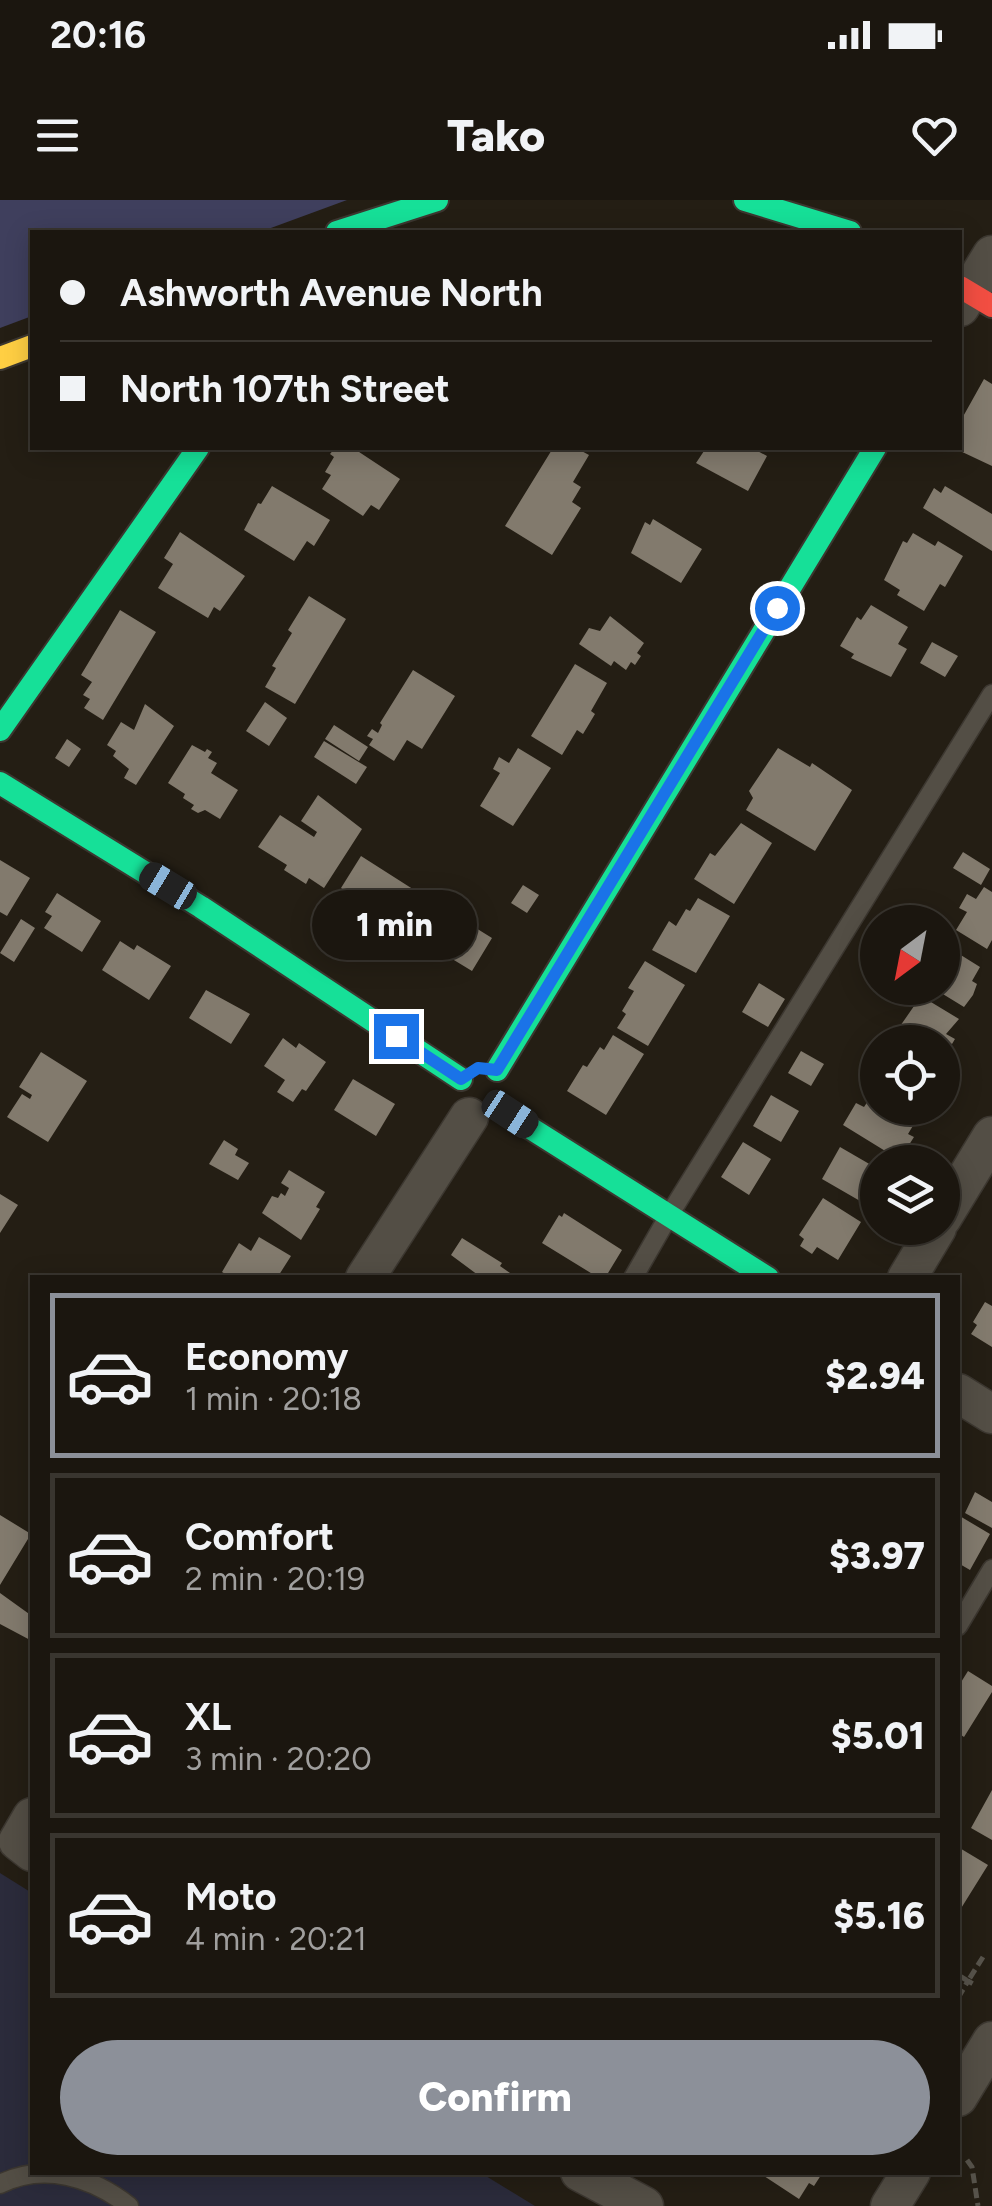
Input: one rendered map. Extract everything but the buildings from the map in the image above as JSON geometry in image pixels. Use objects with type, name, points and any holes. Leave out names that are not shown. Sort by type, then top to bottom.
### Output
[{"type":"street","points":[[342,230],[437,200]]},
{"type":"street","points":[[754,201],[844,230]]},
{"type":"street","points":[[970,298],[992,255]]},
{"type":"street","points":[[0,358],[30,347]]},
{"type":"street","points":[[0,730],[197,450]]},
{"type":"street","points":[[763,1275],[668,1217],[456,1100],[479,1075],[873,450]]},
{"type":"street","points":[[0,784],[479,1075]]},
{"type":"street","points":[[367,1275],[487,1114]]},
{"type":"street","points":[[960,1188],[992,1136]]},
{"type":"street","points":[[909,1275],[927,1245]]},
{"type":"street","points":[[960,1393],[992,1414]]},
{"type":"street","points":[[960,2094],[992,2041]]},
{"type":"street","points":[[586,2175],[644,2206]]},
{"type":"street","points":[[890,2206],[909,2175]]},
{"type":"lane","points":[[635,1275],[992,694]]},
{"type":"lane","points":[[960,1623],[992,1569]]},
{"type":"lane","points":[[0,2184],[30,2174]]},
{"type":"lane","points":[[49,2175],[87,2180],[129,2206]]},
{"type":"path","points":[[960,1995],[983,1957]]},
{"type":"path","points":[[960,1978],[977,1986]]},
{"type":"path","points":[[967,2160],[972,2167],[978,2206]]},
{"type":"shaded area","points":[[0,200],[347,200],[265,230],[30,230],[30,317],[0,328]]},
{"type":"shaded area","points":[[0,1873],[30,1892],[30,2175],[484,2175],[535,2206],[0,2206]]},
{"type":"traffic: fast","points":[[343,230],[437,200]]},
{"type":"traffic: fast","points":[[745,200],[843,230]]},
{"type":"traffic: fast","points":[[0,730],[197,450]]},
{"type":"traffic: fast","points":[[497,1070],[874,450]]},
{"type":"traffic: fast","points":[[0,783],[201,907],[461,1079]]},
{"type":"traffic: fast","points":[[505,1112],[763,1275]]},
{"type":"traffic: slow","points":[[0,358],[30,347]]},
{"type":"traffic: jam","points":[[962,288],[992,306]]},
{"type":"route","points":[[396,1036],[461,1079],[478,1068],[497,1070],[777,608]]}]
